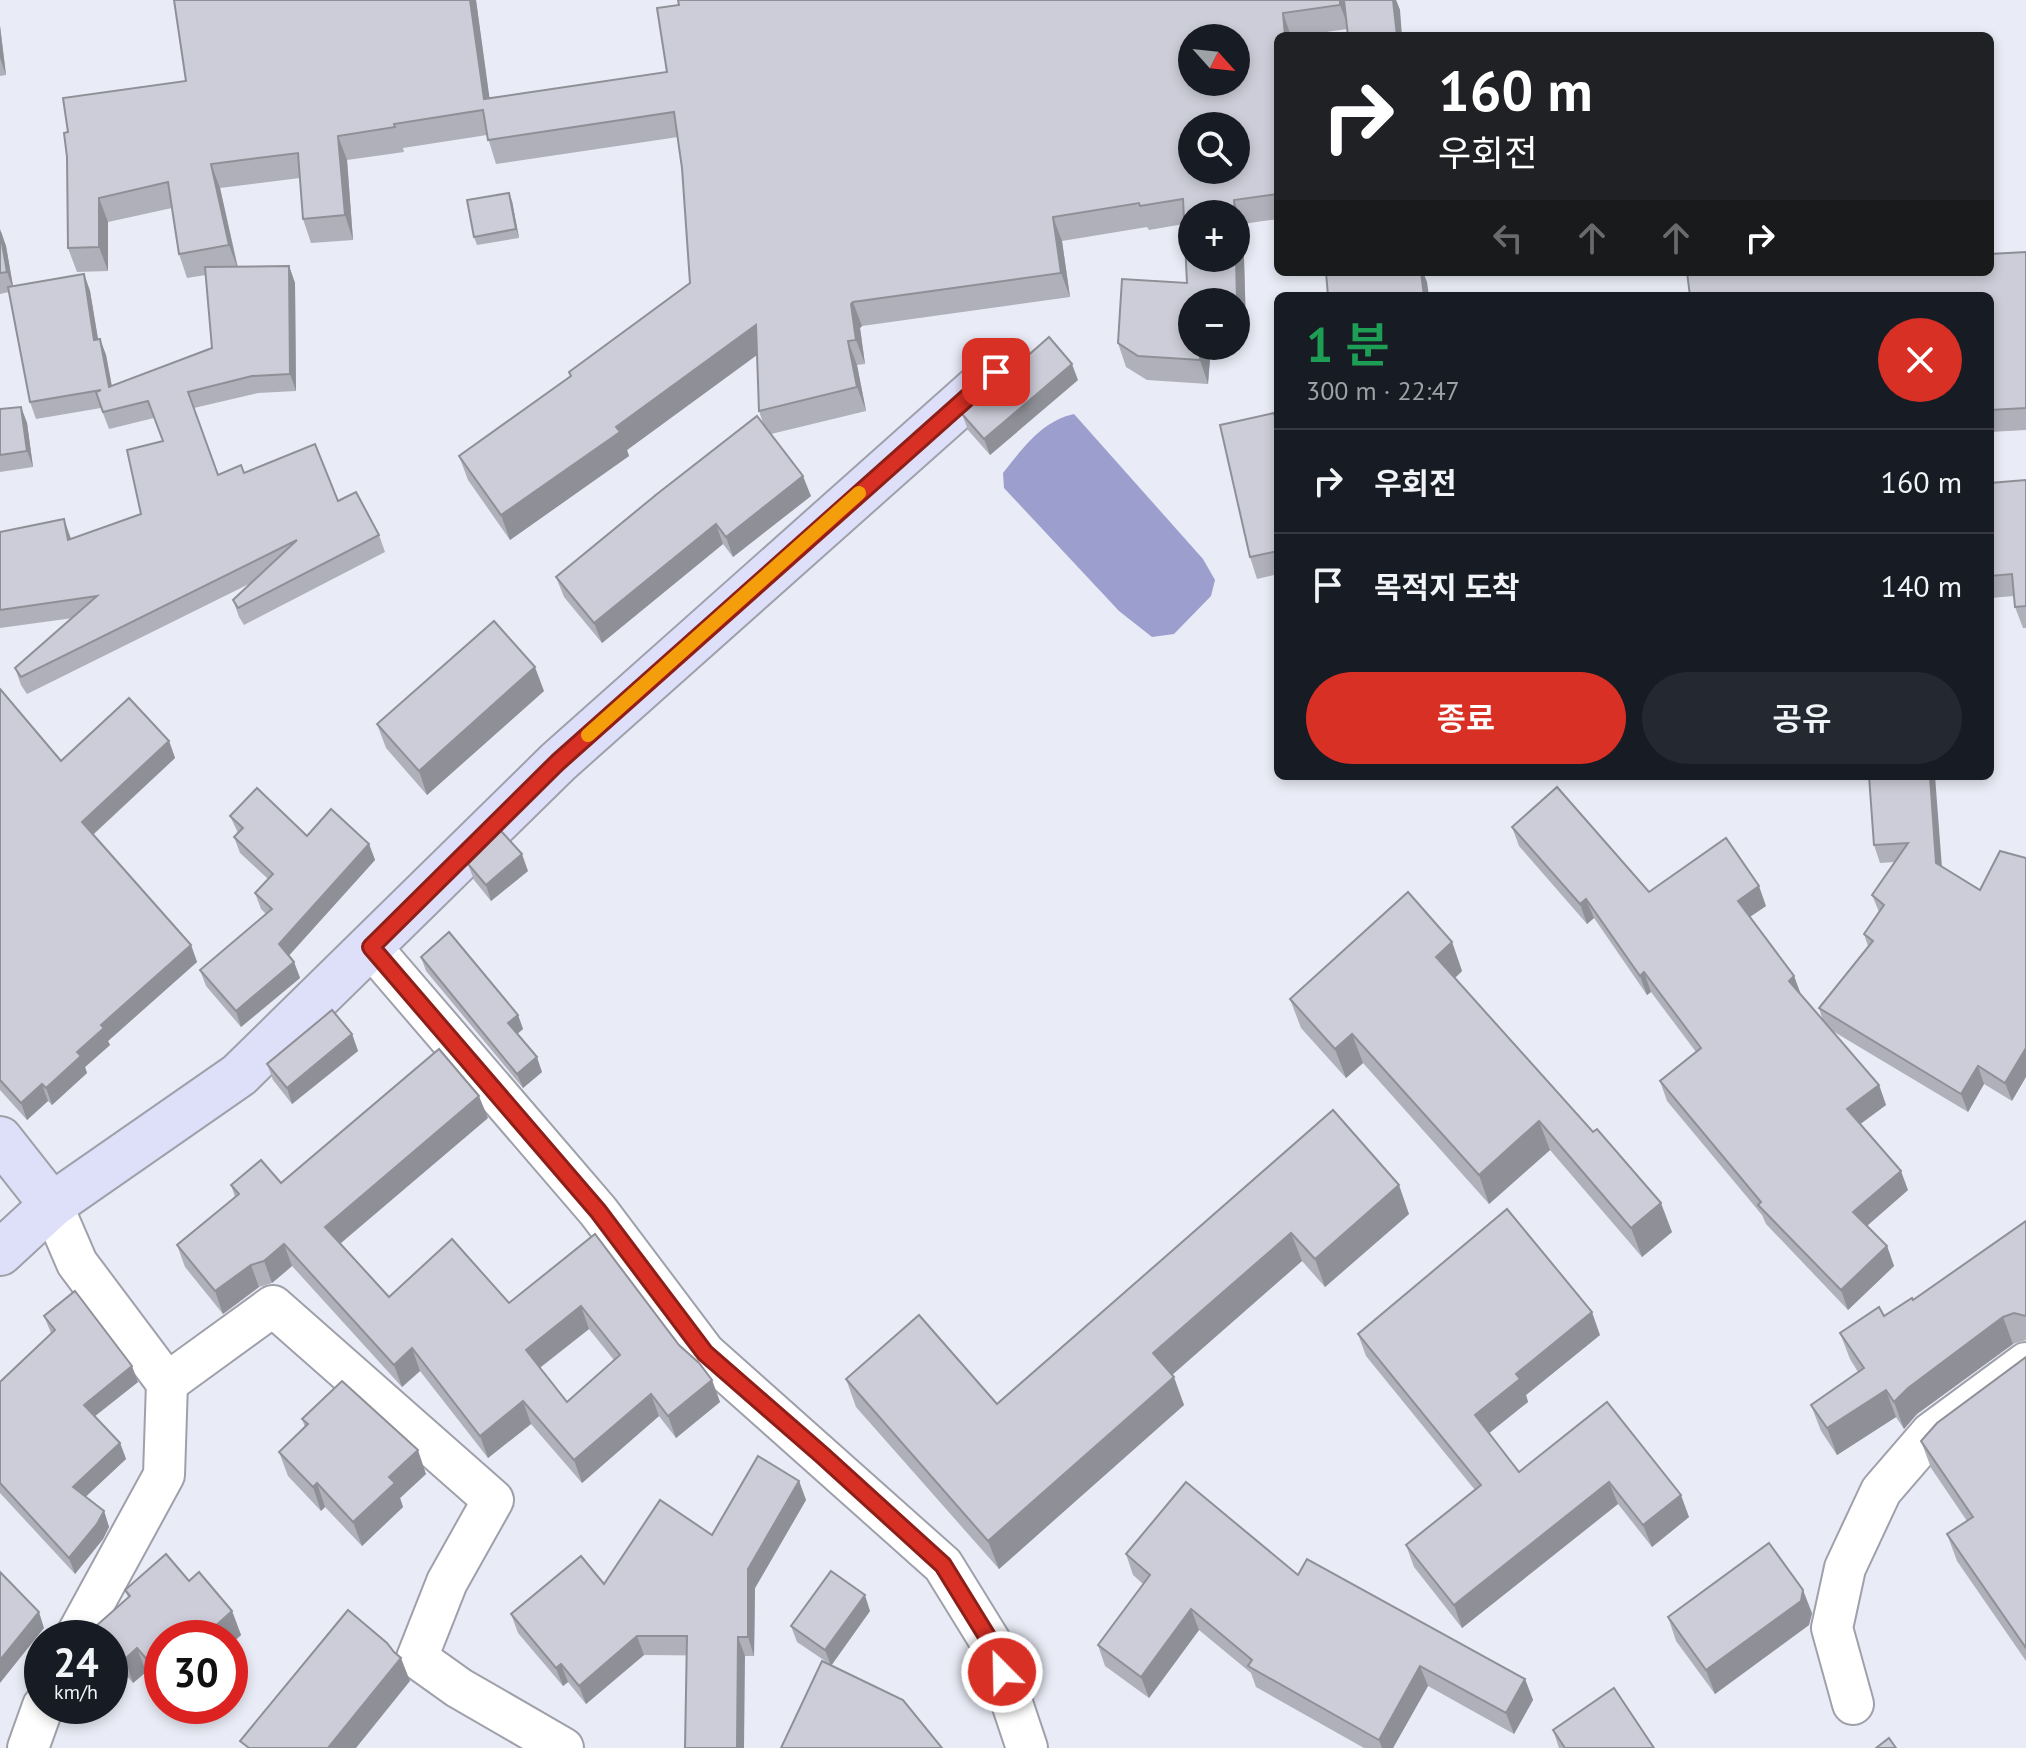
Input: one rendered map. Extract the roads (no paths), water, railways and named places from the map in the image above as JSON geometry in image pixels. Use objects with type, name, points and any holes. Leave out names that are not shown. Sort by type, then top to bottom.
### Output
[{"type":"street","points":[[0,1253],[52,1205],[239,1075],[558,762],[996,372]]},
{"type":"street","points":[[371,947],[598,1211],[705,1353],[943,1565],[993,1646],[1027,1748]]},
{"type":"street","points":[[0,1139],[52,1205],[77,1263],[167,1383],[164,1475],[85,1620]]},
{"type":"street","points":[[167,1383],[273,1306],[493,1500],[447,1582],[417,1658],[459,1688],[563,1748]]},
{"type":"street","points":[[1853,1704],[1832,1628],[1845,1568],[1881,1491],[1931,1433],[2026,1363]]},
{"type":"street","points":[[28,1748],[37,1724]]},
{"type":"water","points":[[1074,414],[1203,559],[1215,580],[1211,596],[1174,634],[1152,637],[1119,611],[1004,488],[1003,473],[1026,445],[1052,423]]}]
